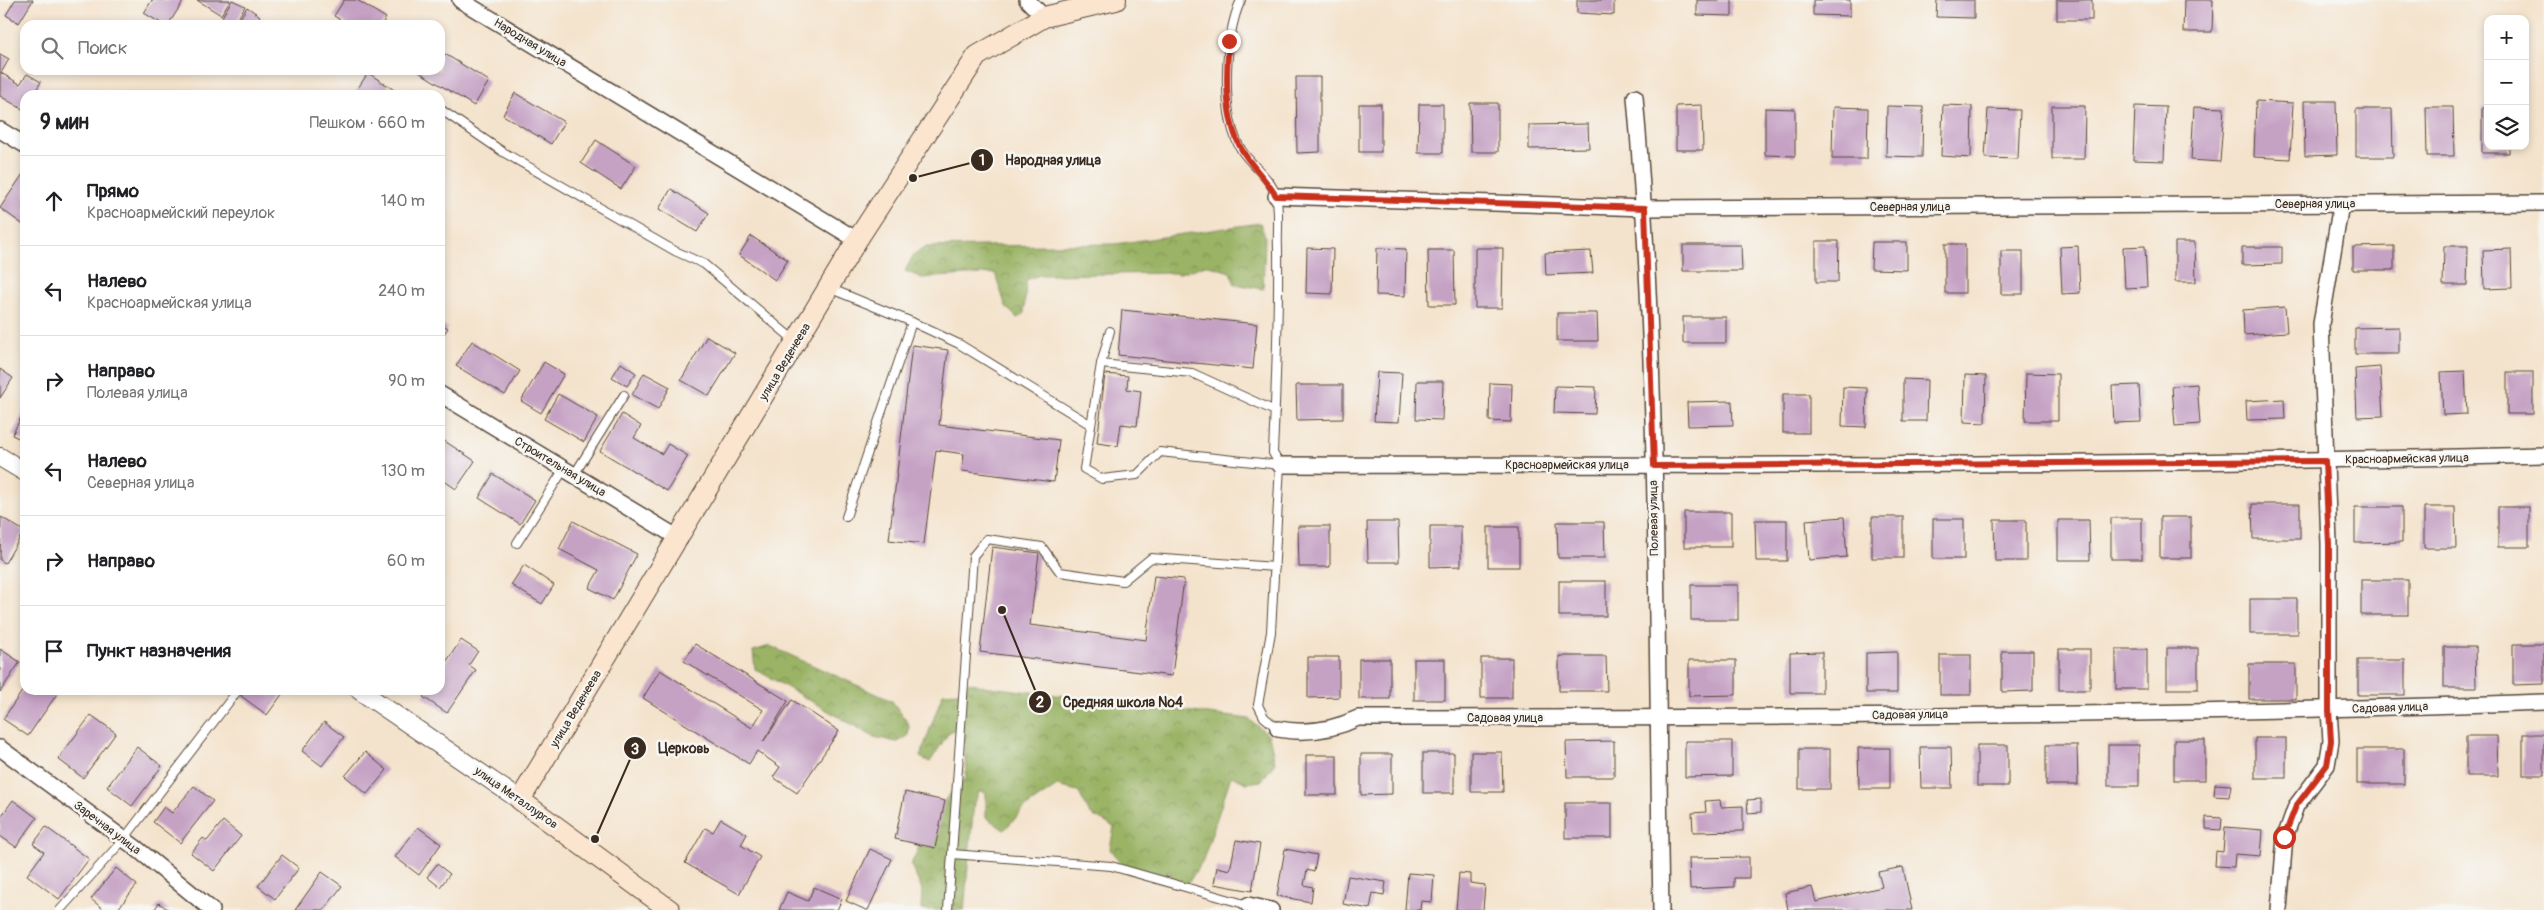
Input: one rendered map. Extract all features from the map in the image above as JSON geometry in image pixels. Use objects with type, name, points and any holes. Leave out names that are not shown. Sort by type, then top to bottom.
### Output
[{"type":"main road","name":"улица Веденеева","points":[[520,800],[680,539],[857,240],[977,56],[1044,17],[1116,0]]},
{"type":"main road","name":"улица Металлургов","points":[[520,800],[670,910]]},
{"type":"street","name":"Народная улица","points":[[460,0],[857,240]]},
{"type":"street","points":[[1027,0],[1044,17]]},
{"type":"street","name":"Полевая улица","points":[[1635,97],[1645,208],[1654,466],[1661,910]]},
{"type":"street","points":[[0,130],[20,142]]},
{"type":"street","name":"Северная улица","points":[[1276,196],[1645,208],[2544,203]]},
{"type":"street","points":[[2279,910],[2284,837],[2296,806],[2327,765],[2331,741],[2329,710],[2329,544],[2321,324],[2341,204]]},
{"type":"street","name":"Строительная улица","points":[[445,397],[680,539]]},
{"type":"street","name":"Красноармейская улица","points":[[1280,464],[1654,466],[2325,461],[2544,455]]},
{"type":"street","points":[[0,456],[20,469]]},
{"type":"street","name":"улица Металлургов","points":[[366,695],[520,800]]},
{"type":"street","name":"Садовая улица","points":[[1278,729],[1299,733],[1320,731],[1358,718],[1657,718],[2329,710],[2544,702]]},
{"type":"street","name":"Заречная улица","points":[[0,748],[124,840],[212,910]]},
{"type":"street","points":[[1248,905],[1271,910]]},
{"type":"lane","points":[[1241,0],[1229,41],[1226,77],[1230,115],[1242,150],[1266,179],[1276,196],[1279,291],[1273,453],[1280,464],[1270,644],[1258,705],[1264,717],[1278,729]]},
{"type":"lane","points":[[445,112],[503,152],[675,251],[704,264],[797,342]]},
{"type":"lane","points":[[829,288],[912,322],[959,344],[1091,425]]},
{"type":"lane","points":[[846,517],[912,322]]},
{"type":"lane","points":[[1110,331],[1102,364],[1084,469],[1102,479],[1137,475],[1160,452],[1280,464]]},
{"type":"lane","points":[[1102,364],[1192,373],[1275,411]]},
{"type":"lane","points":[[517,543],[624,396]]},
{"type":"lane","points":[[948,910],[973,556],[986,539],[1042,547],[1060,572],[1123,581],[1151,558],[1275,567]]},
{"type":"lane","points":[[60,910],[124,840],[234,695]]},
{"type":"lane","points":[[952,854],[1111,866],[1248,905]]},
{"type":"green space","points":[[1260,223],[1265,236],[1263,289],[1235,284],[1230,272],[1207,265],[1180,273],[1040,275],[1026,280],[1024,314],[1017,318],[1006,307],[995,273],[922,278],[905,271],[914,254],[925,247],[1115,244]]},
{"type":"green space","points":[[770,646],[892,701],[909,725],[908,736],[897,742],[874,737],[755,669],[753,651]]},
{"type":"green space","points":[[970,682],[982,686],[1249,719],[1269,735],[1275,763],[1261,781],[1247,783],[1231,776],[1203,860],[1185,888],[1127,873],[1110,849],[1114,827],[1090,814],[1078,791],[1057,786],[1026,807],[1004,830],[986,817],[986,793],[980,791],[974,802],[964,910],[921,910],[922,890],[911,865],[934,811],[966,778],[964,734],[957,729],[949,732],[930,762],[920,757],[943,693],[958,692]]},
{"type":"building","points":[[15,0],[33,0],[19,23],[6,15]]},
{"type":"building","points":[[152,0],[184,0],[171,20],[156,20],[144,13]]},
{"type":"building","points":[[197,0],[230,0],[221,15]]},
{"type":"building","points":[[232,0],[245,6],[237,20],[228,20],[222,17]]},
{"type":"building","points":[[344,0],[357,0],[386,18],[385,20],[341,20],[334,16]]},
{"type":"building","points":[[1577,0],[1614,0],[1614,15],[1577,13]]},
{"type":"building","points":[[1697,0],[1732,0],[1732,16],[1697,15]]},
{"type":"building","points":[[1813,0],[1850,0],[1850,16],[1813,15]]},
{"type":"building","points":[[1937,0],[1974,0],[1974,18],[1936,17]]},
{"type":"building","points":[[2057,0],[2092,0],[2092,20],[2057,20]]},
{"type":"building","points":[[2184,0],[2213,0],[2212,32],[2183,32]]},
{"type":"building","points":[[247,7],[260,16],[258,20],[239,20]]},
{"type":"building","points":[[0,54],[9,59],[1,73],[20,84],[26,75],[41,82],[36,90],[20,90],[20,108],[0,96]]},
{"type":"building","points":[[445,54],[489,81],[474,106],[424,75],[445,75]]},
{"type":"building","points":[[367,75],[371,75],[394,90],[357,90]]},
{"type":"building","points":[[1296,77],[1320,77],[1320,152],[1297,153]]},
{"type":"building","points":[[515,93],[564,122],[551,144],[503,115]]},
{"type":"building","points":[[2256,101],[2293,103],[2290,159],[2254,157]]},
{"type":"building","points":[[2304,101],[2336,101],[2337,155],[2305,156]]},
{"type":"building","points":[[1470,103],[1498,103],[1498,152],[1471,152]]},
{"type":"building","points":[[1359,104],[1381,104],[1381,152],[1359,152]]},
{"type":"building","points":[[1419,104],[1443,104],[1443,153],[1418,153]]},
{"type":"building","points":[[1702,105],[1703,150],[1676,150],[1676,106]]},
{"type":"building","points":[[1943,105],[1972,106],[1971,158],[1941,156]]},
{"type":"building","points":[[1887,106],[1923,107],[1922,157],[1886,156]]},
{"type":"building","points":[[2052,106],[2085,106],[2084,159],[2052,159]]},
{"type":"building","points":[[2135,106],[2166,107],[2164,161],[2133,160]]},
{"type":"building","points":[[1833,107],[1868,108],[1867,159],[1832,159]]},
{"type":"building","points":[[2194,107],[2224,108],[2220,162],[2191,160]]},
{"type":"building","points":[[2426,107],[2453,107],[2454,156],[2427,156]]},
{"type":"building","points":[[1765,108],[1795,109],[1795,156],[1765,155]]},
{"type":"building","points":[[2482,108],[2484,108],[2484,150],[2509,150],[2509,153],[2482,153]]},
{"type":"building","points":[[1988,109],[2020,110],[2018,159],[1985,158]]},
{"type":"building","points":[[2356,109],[2392,109],[2393,157],[2356,157]]},
{"type":"building","points":[[1588,124],[1589,148],[1529,149],[1529,125]]},
{"type":"building","points":[[596,140],[636,166],[621,189],[581,163]]},
{"type":"building","points":[[20,178],[20,222],[0,208]]},
{"type":"building","points":[[671,189],[709,213],[697,232],[659,209]]},
{"type":"building","points":[[751,236],[788,260],[775,280],[739,255]]},
{"type":"building","points":[[1816,241],[1839,241],[1838,282],[1816,282]]},
{"type":"building","points":[[1872,242],[1907,242],[1907,270],[1871,269]]},
{"type":"building","points":[[2175,242],[2195,242],[2196,282],[2175,282]]},
{"type":"building","points":[[1945,244],[1965,244],[1965,293],[1945,293]]},
{"type":"building","points":[[1683,245],[1741,245],[1742,271],[1683,271]]},
{"type":"building","points":[[2078,246],[2080,293],[2062,294],[2060,247]]},
{"type":"building","points":[[2145,246],[2147,287],[2125,288],[2123,247]]},
{"type":"building","points":[[2394,246],[2394,270],[2353,270],[2353,247]]},
{"type":"building","points":[[2444,246],[2468,246],[2467,285],[2443,285]]},
{"type":"building","points":[[2242,247],[2282,247],[2282,264],[2242,265]]},
{"type":"building","points":[[1307,248],[1333,249],[1332,294],[1306,293]]},
{"type":"building","points":[[1377,248],[1406,249],[1405,296],[1376,295]]},
{"type":"building","points":[[1475,248],[1503,248],[1502,308],[1475,308]]},
{"type":"building","points":[[2511,249],[2512,288],[2484,289],[2483,250]]},
{"type":"building","points":[[1428,250],[1454,250],[1455,305],[1429,305]]},
{"type":"building","points":[[1591,251],[1593,273],[1546,275],[1545,253]]},
{"type":"building","points":[[2001,251],[2023,251],[2023,294],[2001,294]]},
{"type":"building","points":[[2285,307],[2287,332],[2244,335],[2243,310]]},
{"type":"building","points":[[1122,310],[1257,324],[1253,369],[1118,355]]},
{"type":"building","points":[[1557,313],[1597,313],[1598,341],[1557,341]]},
{"type":"building","points":[[1683,317],[1726,317],[1726,343],[1683,343]]},
{"type":"building","points":[[2399,327],[2399,354],[2355,354],[2355,328]]},
{"type":"building","points":[[707,336],[735,353],[709,396],[681,380]]},
{"type":"building","points":[[472,341],[520,371],[505,395],[456,366]]},
{"type":"building","points":[[912,345],[948,350],[939,425],[1059,440],[1054,482],[962,471],[964,454],[936,450],[924,544],[889,540]]},
{"type":"building","points":[[544,362],[564,374],[541,413],[521,401]]},
{"type":"building","points":[[621,363],[636,373],[627,386],[612,377]]},
{"type":"building","points":[[2380,367],[2383,416],[2357,417],[2355,369]]},
{"type":"building","points":[[0,369],[13,378],[0,398]]},
{"type":"building","points":[[2465,371],[2467,414],[2443,415],[2441,372]]},
{"type":"building","points":[[1377,372],[1402,373],[1399,422],[1374,421]]},
{"type":"building","points":[[2507,372],[2533,372],[2533,414],[2507,414]]},
{"type":"building","points":[[644,373],[670,387],[658,409],[632,395]]},
{"type":"building","points":[[2026,373],[2058,374],[2058,421],[2025,421]]},
{"type":"building","points":[[1105,374],[1128,376],[1127,389],[1141,391],[1137,426],[1121,424],[1118,446],[1097,443]]},
{"type":"building","points":[[1965,375],[1986,376],[1985,423],[1964,422]]},
{"type":"building","points":[[1903,379],[1927,380],[1926,421],[1903,421]]},
{"type":"building","points":[[1417,381],[1443,381],[1442,420],[1416,419]]},
{"type":"building","points":[[1490,383],[1512,384],[1511,422],[1489,421]]},
{"type":"building","points":[[2197,384],[2200,424],[2175,426],[2172,386]]},
{"type":"building","points":[[1296,385],[1343,385],[1343,419],[1297,420]]},
{"type":"building","points":[[2139,385],[2141,422],[2114,423],[2112,386]]},
{"type":"building","points":[[1555,386],[1596,387],[1595,414],[1554,413]]},
{"type":"building","points":[[1843,387],[1867,388],[1866,427],[1842,426]]},
{"type":"building","points":[[558,394],[598,417],[584,442],[544,419]]},
{"type":"building","points":[[1783,394],[1809,394],[1809,433],[1783,433]]},
{"type":"building","points":[[2284,399],[2285,419],[2247,420],[2246,401]]},
{"type":"building","points":[[1732,401],[1733,425],[1688,426],[1687,402]]},
{"type":"building","points":[[622,414],[641,426],[634,438],[662,454],[668,444],[688,456],[667,491],[600,451]]},
{"type":"building","points":[[20,420],[20,439],[12,435]]},
{"type":"building","points":[[445,441],[475,461],[456,489],[445,481]]},
{"type":"building","points":[[493,474],[535,500],[520,524],[479,498]]},
{"type":"building","points":[[2252,504],[2300,504],[2300,539],[2253,539]]},
{"type":"building","points":[[2355,507],[2402,507],[2402,542],[2355,543]]},
{"type":"building","points":[[2424,507],[2455,507],[2456,548],[2424,548]]},
{"type":"building","points":[[2498,507],[2529,507],[2529,547],[2498,547]]},
{"type":"building","points":[[1684,512],[1731,512],[1731,547],[1684,547]]},
{"type":"building","points":[[1,517],[20,529],[20,538],[5,563],[0,560]]},
{"type":"building","points":[[1844,517],[1847,557],[1809,560],[1806,520]]},
{"type":"building","points":[[1872,517],[1903,517],[1903,558],[1872,558]]},
{"type":"building","points":[[2160,517],[2191,517],[2191,558],[2160,558]]},
{"type":"building","points":[[2111,518],[2142,518],[2142,559],[2111,559]]},
{"type":"building","points":[[1933,519],[1964,519],[1964,559],[1933,559]]},
{"type":"building","points":[[1755,520],[1787,520],[1787,561],[1756,561]]},
{"type":"building","points":[[1994,520],[2026,520],[2026,561],[1995,561]]},
{"type":"building","points":[[2058,520],[2089,520],[2090,560],[2058,560]]},
{"type":"building","points":[[573,521],[637,554],[613,600],[589,588],[599,570],[559,549]]},
{"type":"building","points":[[1367,522],[1398,522],[1399,562],[1368,562]]},
{"type":"building","points":[[1557,522],[1604,522],[1605,558],[1558,558]]},
{"type":"building","points":[[1298,526],[1330,526],[1330,567],[1299,567]]},
{"type":"building","points":[[1430,526],[1461,526],[1461,566],[1430,567]]},
{"type":"building","points":[[1488,527],[1519,527],[1519,567],[1488,567]]},
{"type":"building","points":[[992,547],[1039,553],[1030,625],[1146,640],[1154,576],[1184,579],[1172,676],[980,652]]},
{"type":"building","points":[[524,565],[554,585],[542,604],[511,585]]},
{"type":"building","points":[[2361,580],[2408,580],[2408,615],[2361,615]]},
{"type":"building","points":[[1559,581],[1606,581],[1606,616],[1559,616]]},
{"type":"building","points":[[1691,585],[1738,585],[1738,620],[1691,620]]},
{"type":"building","points":[[2250,599],[2297,599],[2297,634],[2250,634]]},
{"type":"building","points":[[461,640],[478,651],[469,665],[476,670],[447,713],[423,697],[424,695],[445,695],[445,664]]},
{"type":"building","points":[[695,644],[788,701],[763,742],[792,700],[839,731],[797,793],[773,777],[780,767],[757,751],[749,764],[643,698],[660,670],[752,728],[763,710],[684,661]]},
{"type":"building","points":[[2513,644],[2544,644],[2544,684],[2513,685]]},
{"type":"building","points":[[2444,647],[2475,647],[2476,688],[2444,688]]},
{"type":"building","points":[[2167,648],[2198,648],[2198,689],[2167,689]]},
{"type":"building","points":[[0,649],[20,662],[0,692]]},
{"type":"building","points":[[2059,649],[2090,649],[2090,690],[2059,690]]},
{"type":"building","points":[[2116,649],[2147,649],[2147,689],[2116,689]]},
{"type":"building","points":[[2002,651],[2033,651],[2033,691],[2002,692]]},
{"type":"building","points":[[1822,652],[1822,693],[1790,693],[1790,653]]},
{"type":"building","points":[[1897,652],[1897,693],[1866,693],[1866,653]]},
{"type":"building","points":[[1940,655],[1971,655],[1971,695],[1940,695]]},
{"type":"building","points":[[1559,656],[1606,656],[1607,691],[1559,691]]},
{"type":"building","points":[[1308,657],[1339,657],[1339,697],[1308,698]]},
{"type":"building","points":[[1481,658],[1512,658],[1512,698],[1481,698]]},
{"type":"building","points":[[1359,659],[1390,659],[1390,699],[1359,699]]},
{"type":"building","points":[[1414,659],[1445,659],[1445,700],[1414,700]]},
{"type":"building","points":[[1689,660],[1736,660],[1736,695],[1689,696]]},
{"type":"building","points":[[2358,660],[2405,660],[2405,695],[2358,695]]},
{"type":"building","points":[[2249,664],[2296,664],[2296,699],[2249,699]]},
{"type":"building","points":[[20,694],[56,695],[28,736],[3,719]]},
{"type":"building","points":[[242,695],[282,695],[267,715]]},
{"type":"building","points":[[91,715],[116,733],[83,778],[58,759]]},
{"type":"building","points":[[324,722],[344,737],[322,766],[302,751]]},
{"type":"building","points":[[2523,734],[2544,734],[2544,775],[2523,775]]},
{"type":"building","points":[[2466,736],[2497,736],[2498,776],[2466,776]]},
{"type":"building","points":[[2255,738],[2286,738],[2286,778],[2255,778]]},
{"type":"building","points":[[2174,740],[2205,740],[2205,780],[2174,780]]},
{"type":"building","points":[[1614,741],[1614,777],[1567,777],[1566,742]]},
{"type":"building","points":[[1685,741],[1732,741],[1732,776],[1685,777]]},
{"type":"building","points":[[1977,745],[2008,745],[2008,786],[1977,786]]},
{"type":"building","points":[[2046,745],[2077,745],[2078,785],[2046,785]]},
{"type":"building","points":[[2108,745],[2139,745],[2139,786],[2108,786]]},
{"type":"building","points":[[137,747],[162,766],[132,806],[107,787]]},
{"type":"building","points":[[1920,747],[1951,747],[1952,788],[1921,788]]},
{"type":"building","points":[[1858,748],[1890,748],[1890,789],[1859,789]]},
{"type":"building","points":[[1799,749],[1830,749],[1830,789],[1799,789]]},
{"type":"building","points":[[2357,749],[2404,749],[2404,784],[2357,784]]},
{"type":"building","points":[[365,752],[387,770],[367,794],[345,776]]},
{"type":"building","points":[[1471,752],[1502,752],[1503,792],[1471,792]]},
{"type":"building","points":[[1423,753],[1454,753],[1454,793],[1423,793]]},
{"type":"building","points":[[1361,754],[1392,754],[1392,794],[1361,795]]},
{"type":"building","points":[[1306,755],[1337,755],[1337,795],[1306,795]]},
{"type":"building","points":[[2215,784],[2231,785],[2229,797],[2214,796]]},
{"type":"building","points":[[194,786],[213,801],[180,843],[153,822],[164,807],[172,813]]},
{"type":"building","points":[[905,792],[945,801],[935,848],[895,839]]},
{"type":"building","points":[[1761,799],[1761,812],[1748,813],[1747,800]]},
{"type":"building","points":[[13,800],[37,818],[16,847],[0,836],[0,818]]},
{"type":"building","points":[[1720,800],[1721,807],[1743,806],[1743,831],[1693,832],[1692,813],[1706,812],[1705,801]]},
{"type":"building","points":[[1565,803],[1612,803],[1612,838],[1565,838]]},
{"type":"building","points":[[2206,817],[2222,818],[2221,830],[2206,829]]},
{"type":"building","points":[[721,819],[747,834],[741,845],[760,857],[739,894],[685,863],[705,828],[713,832]]},
{"type":"building","points":[[223,821],[241,836],[214,871],[191,853],[203,838],[207,841]]},
{"type":"building","points":[[46,827],[89,859],[59,899],[27,875],[44,852],[33,844]]},
{"type":"building","points":[[418,827],[441,844],[419,875],[395,857]]},
{"type":"building","points":[[2225,827],[2263,830],[2261,856],[2235,854],[2234,867],[2215,866],[2216,851],[2223,852]]},
{"type":"building","points":[[1236,840],[1260,844],[1252,891],[1214,884],[1217,867],[1230,870]]},
{"type":"building","points":[[870,849],[892,859],[868,910],[866,910],[846,901]]},
{"type":"building","points":[[1285,849],[1317,855],[1314,872],[1307,870],[1304,885],[1313,887],[1311,902],[1277,896]]},
{"type":"building","points":[[282,855],[299,868],[275,899],[258,886]]},
{"type":"building","points":[[1749,857],[1749,878],[1734,878],[1734,887],[1690,889],[1689,858]]},
{"type":"building","points":[[437,864],[450,874],[440,887],[427,877]]},
{"type":"building","points":[[1903,867],[1912,910],[1788,910],[1785,893],[1812,887],[1816,902],[1882,887],[1878,872]]},
{"type":"building","points":[[116,868],[137,885],[117,910],[104,910],[91,899]]},
{"type":"building","points":[[322,872],[342,886],[324,910],[295,910]]},
{"type":"building","points":[[1408,873],[1434,875],[1432,902],[1421,901],[1420,910],[1405,910]]},
{"type":"building","points":[[1459,873],[1470,874],[1470,883],[1485,885],[1483,910],[1456,910]]},
{"type":"building","points":[[1348,876],[1386,882],[1384,895],[1373,893],[1370,909],[1343,904]]},
{"type":"building","points":[[814,887],[842,899],[837,910],[779,910],[787,892],[808,901]]},
{"type":"building","points":[[159,903],[169,910],[154,910]]},
{"type":"place","name":"Народная улица","points":[[913,178]]},
{"type":"place","name":"Средняя школа №4","points":[[1002,610]]},
{"type":"place","name":"Церковь","points":[[595,839]]},
{"type":"route","points":[[1229,41],[1226,77],[1230,115],[1242,150],[1266,179],[1276,196],[1645,208],[1654,466],[2325,461],[2329,544],[2329,710],[2331,741],[2327,765],[2296,806],[2284,837]]}]
